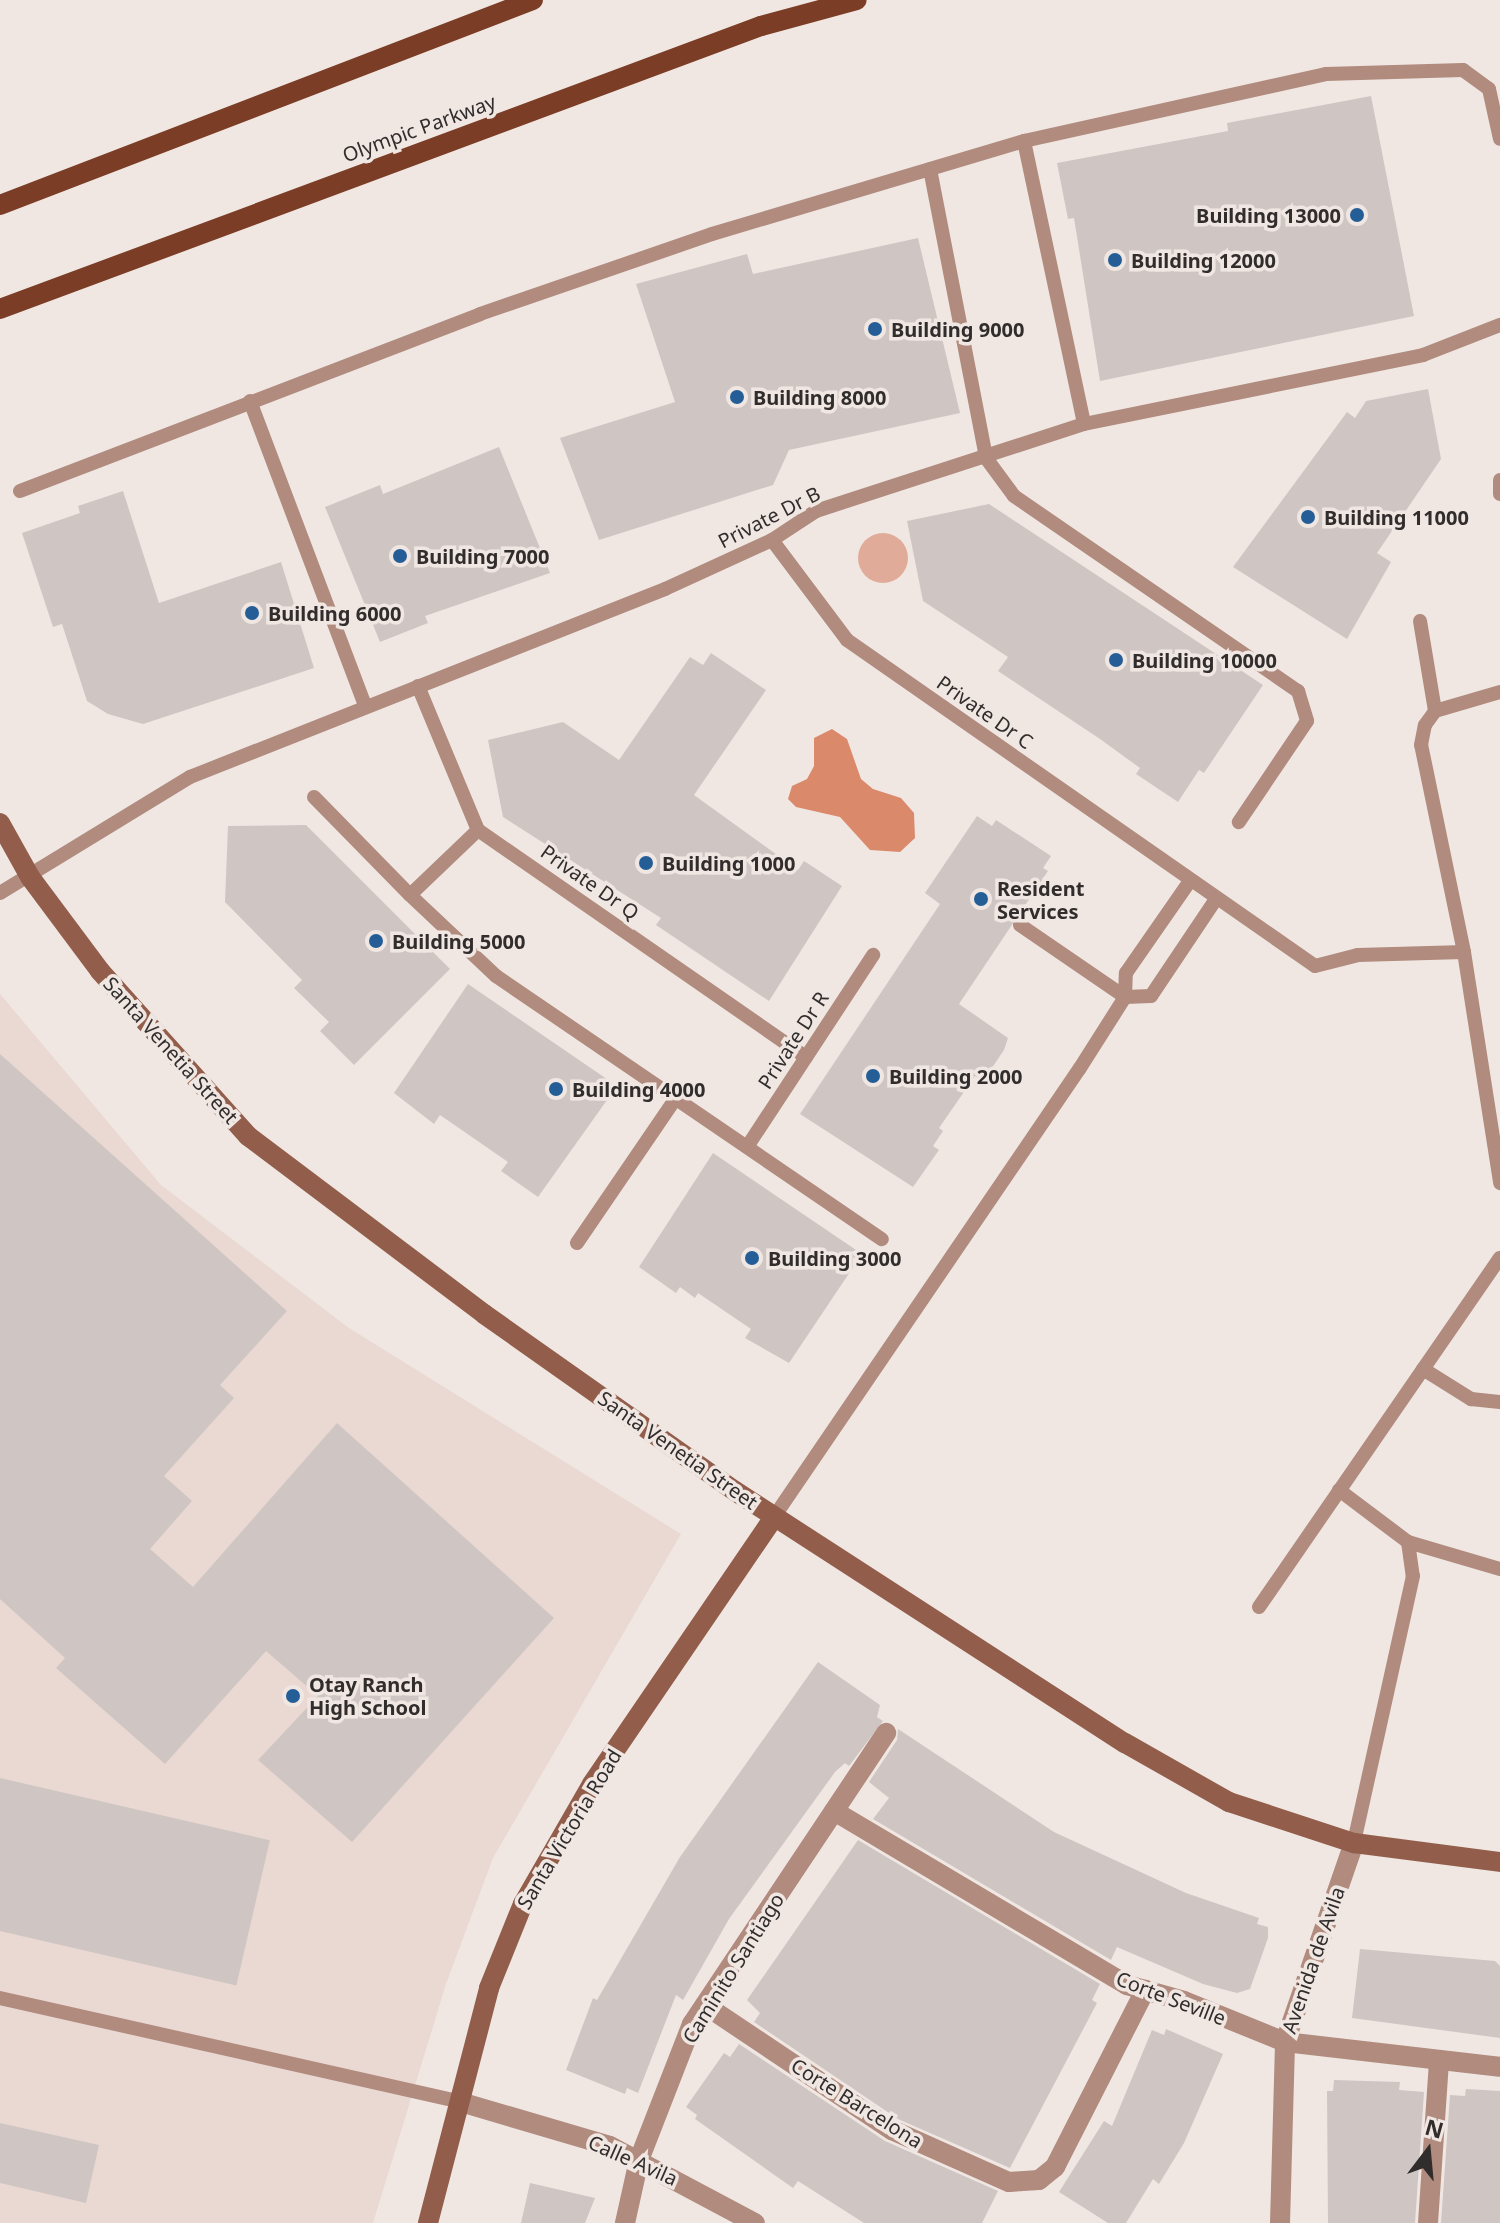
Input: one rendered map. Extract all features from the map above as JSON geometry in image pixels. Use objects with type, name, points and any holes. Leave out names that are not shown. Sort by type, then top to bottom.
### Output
[{"type":"main road","points":[[0,205],[533,0]]},
{"type":"main road","name":"Olympic Parkway","points":[[0,309],[761,26],[857,0]]},
{"type":"street","name":"Santa Venetia Street","points":[[0,823],[30,877],[100,971],[248,1136],[484,1314],[774,1517],[1125,1743],[1229,1802],[1354,1843],[1500,1862]]},
{"type":"street","name":"Santa Victoria Road","points":[[428,2223],[457,2101],[489,1988],[523,1904],[592,1784],[774,1517]]},
{"type":"street","name":"Caminito Santiago","points":[[625,2223],[639,2160],[669,2077],[705,2005],[886,1733]]},
{"type":"street","name":"Corte Seville","points":[[834,1811],[1046,1939],[1145,1990],[1285,2042],[1500,2067]]},
{"type":"street","name":"Avenida de Avila","points":[[1280,2223],[1285,2042],[1354,1843]]},
{"type":"street","name":"Corte Barcelona","points":[[705,2005],[892,2130],[1009,2182],[1039,2180],[1055,2167],[1145,1990]]},
{"type":"street","points":[[1428,2223],[1439,2061]]},
{"type":"street","name":"Calle Avila","points":[[457,2101],[610,2146],[755,2223]]},
{"type":"lane","points":[[20,491],[250,401],[697,239],[1024,141],[1326,74],[1463,70],[1489,89],[1500,139]]},
{"type":"lane","points":[[1024,141],[1084,424]]},
{"type":"lane","points":[[930,169],[986,458],[1014,496],[1298,691],[1307,721],[1239,822]]},
{"type":"lane","name":"Private Dr B","points":[[0,893],[190,777],[665,589],[772,540],[816,511],[1084,424],[1423,355],[1500,325]]},
{"type":"lane","points":[[250,401],[365,706]]},
{"type":"lane","points":[[1500,480],[1500,494]]},
{"type":"lane","name":"Private Dr C","points":[[772,540],[847,640],[1315,966],[1358,955],[1464,952]]},
{"type":"lane","points":[[1420,621],[1435,711],[1423,735],[1425,778],[1464,952],[1500,1183]]},
{"type":"lane","points":[[410,895],[478,830],[418,686]]},
{"type":"lane","points":[[1435,711],[1500,692]]},
{"type":"lane","points":[[314,797],[410,895],[496,976],[882,1239]]},
{"type":"lane","name":"Private Dr Q","points":[[478,830],[806,1057]]},
{"type":"lane","points":[[774,1517],[1125,997],[1126,973],[1196,885]]},
{"type":"lane","points":[[1020,925],[1125,997],[1151,996],[1216,899]]},
{"type":"lane","name":"Private Dr R","points":[[747,1147],[873,955]]},
{"type":"lane","points":[[577,1243],[676,1098]]},
{"type":"lane","points":[[1259,1607],[1500,1258]]},
{"type":"lane","points":[[1423,1369],[1471,1399],[1500,1402]]},
{"type":"lane","points":[[1339,1490],[1408,1542],[1500,1569]]},
{"type":"lane","points":[[1354,1843],[1413,1576],[1408,1542]]},
{"type":"lane","points":[[0,1998],[457,2101]]},
{"type":"shaded area","points":[[883,533],[901,540],[908,558],[901,576],[883,583],[865,576],[858,558],[865,540]]},
{"type":"shaded area","points":[[832,729],[847,739],[861,779],[873,789],[901,798],[914,813],[915,838],[900,852],[870,850],[840,817],[796,807],[788,799],[792,786],[807,779],[814,766],[814,738]]},
{"type":"shaded area","name":"Otay Ranch High School","points":[[0,994],[161,1185],[349,1328],[681,1534],[493,1858],[446,1984],[373,2223],[0,2223]]},
{"type":"building","points":[[1371,96],[1414,316],[1100,381],[1074,218],[1068,219],[1057,163],[1228,131],[1227,123]]},
{"type":"building","points":[[918,238],[960,413],[789,450],[773,485],[599,540],[560,438],[675,402],[636,284],[747,254],[753,274]]},
{"type":"building","name":"Building 11000","points":[[1428,389],[1441,459],[1377,553],[1391,562],[1347,639],[1233,567],[1347,412],[1355,418],[1366,401]]},
{"type":"building","name":"Building 7000","points":[[499,447],[550,573],[425,616],[428,623],[380,642],[325,507],[380,485],[383,494]]},
{"type":"building","name":"Building 6000","points":[[123,491],[159,603],[281,562],[314,668],[143,724],[108,714],[87,701],[62,624],[53,627],[22,533],[80,513],[78,506]]},
{"type":"building","name":"Building 10000","points":[[989,504],[1263,685],[1204,773],[1199,770],[1178,802],[1136,774],[1140,768],[998,671],[1008,657],[923,601],[907,521]]},
{"type":"building","name":"Building 1000","points":[[711,653],[766,690],[694,795],[798,870],[804,861],[842,886],[769,1001],[656,925],[661,918],[503,817],[488,740],[563,722],[619,760],[690,657],[703,665]]},
{"type":"building","points":[[977,816],[992,826],[996,820],[1051,856],[1043,868],[1048,871],[959,1004],[1008,1038],[1004,1050],[983,1081],[975,1076],[939,1128],[943,1131],[933,1146],[939,1150],[913,1187],[800,1114],[940,904],[925,893]]},
{"type":"building","name":"Building 5000","points":[[306,825],[450,969],[354,1065],[320,1031],[329,1022],[294,988],[302,980],[225,902],[228,826]]},
{"type":"building","name":"Building 4000","points":[[468,984],[617,1086],[538,1197],[501,1171],[508,1162],[440,1115],[434,1124],[394,1093]]},
{"type":"building","points":[[0,1054],[287,1311],[220,1385],[234,1398],[164,1476],[192,1501],[150,1549],[193,1587],[337,1423],[554,1618],[352,1842],[258,1760],[318,1696],[266,1651],[165,1764],[56,1668],[65,1658],[0,1599]]},
{"type":"building","name":"Building 3000","points":[[713,1153],[862,1254],[789,1363],[745,1338],[751,1329],[698,1293],[695,1298],[680,1287],[676,1293],[639,1267]]},
{"type":"building","points":[[818,1662],[880,1705],[877,1717],[883,1721],[849,1766],[845,1763],[835,1772],[729,1919],[683,2000],[676,1995],[638,2093],[627,2088],[625,2094],[566,2070],[593,1998],[597,2000],[680,1857]]},
{"type":"building","points":[[898,1729],[1054,1832],[1186,1893],[1259,1918],[1257,1924],[1268,1927],[1268,1938],[1250,1989],[1237,1993],[1203,1984],[1117,1947],[1111,1960],[873,1819],[889,1798],[869,1782],[897,1740]]},
{"type":"building","points":[[0,1778],[270,1840],[236,1985],[0,1931]]},
{"type":"building","points":[[858,1840],[1100,1984],[1092,2000],[1097,2003],[1010,2168],[898,2119],[754,2022],[760,2013],[747,2000]]},
{"type":"building","points":[[1360,1949],[1495,1961],[1500,1966],[1500,2038],[1352,2018]]},
{"type":"building","points":[[1166,2029],[1223,2054],[1184,2143],[1159,2184],[1153,2179],[1126,2223],[1108,2223],[1059,2192],[1104,2121],[1112,2126],[1152,2030],[1164,2035]]},
{"type":"building","points":[[739,2044],[885,2141],[998,2191],[982,2223],[864,2223],[798,2181],[793,2188],[695,2119],[697,2115],[686,2107],[724,2053],[730,2057]]},
{"type":"building","points":[[1334,2080],[1400,2082],[1399,2090],[1424,2092],[1415,2223],[1328,2223],[1327,2091],[1333,2091]]},
{"type":"building","points":[[1466,2089],[1500,2091],[1500,2223],[1441,2223],[1450,2095],[1465,2096]]},
{"type":"building","points":[[0,2123],[99,2145],[86,2203],[0,2183]]},
{"type":"building","points":[[530,2183],[595,2198],[585,2223],[521,2223]]},
{"type":"place","name":"Building 13000","points":[[1357,215]]},
{"type":"place","name":"Building 12000","points":[[1115,260]]},
{"type":"place","name":"Building 9000","points":[[875,329]]},
{"type":"place","name":"Building 8000","points":[[737,397]]},
{"type":"place","name":"Building 11000","points":[[1308,517]]},
{"type":"place","name":"Building 7000","points":[[400,556]]},
{"type":"place","name":"Building 6000","points":[[252,613]]},
{"type":"place","name":"Building 10000","points":[[1116,660]]},
{"type":"place","name":"Building 1000","points":[[646,863]]},
{"type":"place","name":"Resident Services","points":[[981,899]]},
{"type":"place","name":"Building 5000","points":[[376,941]]},
{"type":"place","name":"Building 2000","points":[[873,1076]]},
{"type":"place","name":"Building 4000","points":[[556,1089]]},
{"type":"place","name":"Building 3000","points":[[752,1258]]},
{"type":"place","name":"Otay Ranch High School","points":[[293,1696]]}]
